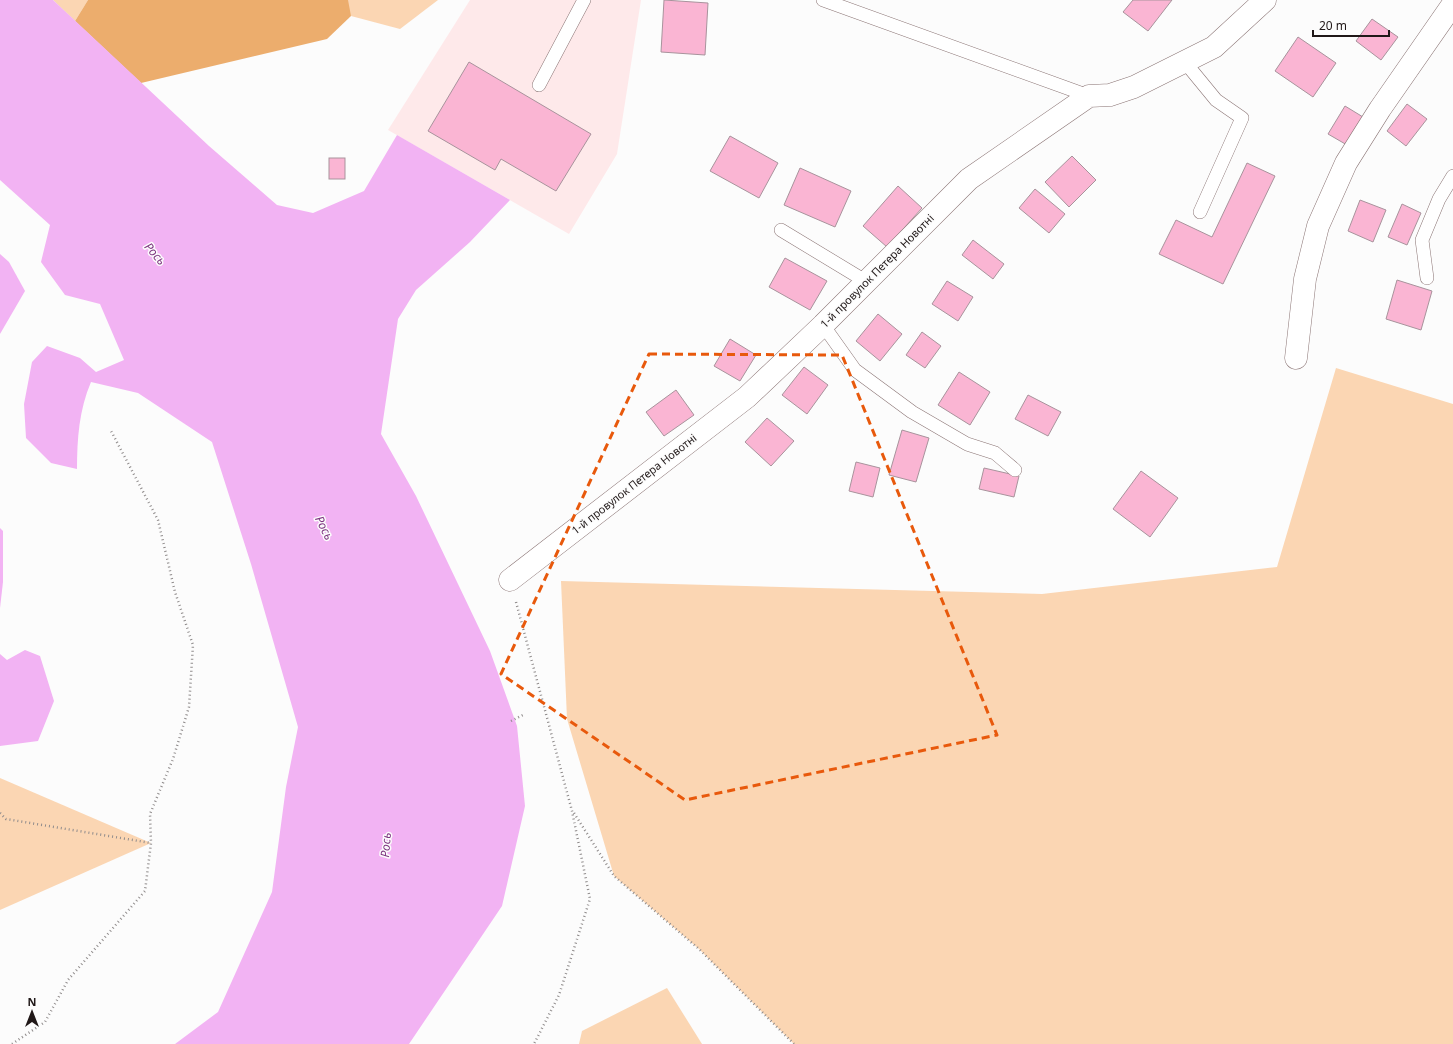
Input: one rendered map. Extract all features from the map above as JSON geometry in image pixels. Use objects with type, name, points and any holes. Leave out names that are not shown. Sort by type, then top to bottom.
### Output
[{"type":"street","points":[[1089,96],[1110,95],[1134,87],[1214,47],[1265,0]]},
{"type":"street","points":[[1296,358],[1305,279],[1321,219],[1350,157],[1380,109],[1453,4]]},
{"type":"street","name":"1-й провулок Петера Новотні","points":[[510,580],[747,397],[823,325],[969,179],[1089,96]]},
{"type":"lane","points":[[540,85],[584,0]]},
{"type":"lane","points":[[823,0],[1089,96]]},
{"type":"lane","points":[[1184,61],[1216,100],[1242,118],[1200,212]]},
{"type":"lane","points":[[1427,278],[1422,240],[1439,199],[1453,176]]},
{"type":"lane","points":[[782,230],[866,282]]},
{"type":"lane","points":[[823,325],[855,370],[912,412],[967,444],[995,453],[1015,470]]},
{"type":"path","points":[[12,1044],[45,1022],[68,980],[145,891],[151,843],[150,814],[173,758],[189,707],[193,645],[175,592],[158,520],[110,429]]},
{"type":"path","points":[[510,580],[572,811],[590,899],[559,995],[534,1044]]},
{"type":"path","points":[[511,721],[523,715]]},
{"type":"path","points":[[572,811],[614,876],[699,949],[794,1044]]},
{"type":"path","points":[[0,814],[6,819],[151,843]]},
{"type":"highlighted area","points":[[649,354],[842,355],[997,735],[685,800],[501,674]]},
{"type":"shaded area","points":[[53,0],[88,0],[75,21]]},
{"type":"shaded area","points":[[88,0],[348,0],[351,16],[327,39],[141,83],[75,21]]},
{"type":"shaded area","points":[[338,0],[438,0],[400,29],[351,16]]},
{"type":"shaded area","points":[[470,0],[641,0],[617,154],[569,234],[388,130]]},
{"type":"shaded area","points":[[1336,368],[1453,404],[1453,1044],[794,1044],[699,949],[614,876],[567,719],[561,581],[1042,594],[1277,567]]},
{"type":"shaded area","points":[[0,778],[151,843],[0,910]]},
{"type":"shaded area","points":[[667,988],[702,1044],[579,1044],[582,1031]]},
{"type":"water","name":"Рось","points":[[0,0],[53,0],[209,146],[277,205],[313,213],[364,191],[397,135],[510,200],[470,242],[416,290],[398,319],[381,434],[416,496],[490,651],[517,726],[525,806],[502,906],[409,1044],[175,1044],[218,1012],[272,892],[286,787],[298,727],[251,564],[212,442],[138,393],[91,382],[81,414],[77,469],[51,463],[26,438],[24,404],[32,362],[47,346],[80,358],[96,372],[124,360],[100,304],[65,295],[41,262],[50,225],[0,180]]},
{"type":"water","points":[[0,254],[9,262],[25,291],[0,334]]},
{"type":"water","points":[[0,528],[3,531],[3,582],[0,608]]},
{"type":"water","points":[[25,650],[40,656],[54,701],[38,741],[0,746],[0,654],[7,660]]},
{"type":"building","points":[[664,0],[708,3],[705,55],[661,52]]},
{"type":"building","points":[[1133,0],[1172,0],[1148,31],[1123,12]]},
{"type":"building","points":[[1372,19],[1398,37],[1381,60],[1356,41]]},
{"type":"building","points":[[1298,37],[1336,63],[1313,97],[1275,71]]},
{"type":"building","points":[[469,62],[591,134],[556,191],[501,159],[495,170],[428,131]]},
{"type":"building","points":[[1407,104],[1427,119],[1406,146],[1387,131]]},
{"type":"building","points":[[1345,106],[1363,117],[1347,145],[1328,134]]},
{"type":"building","points":[[730,136],[778,163],[759,198],[710,171]]},
{"type":"building","points":[[1072,156],[1096,180],[1069,207],[1045,182]]},
{"type":"building","points":[[329,158],[345,158],[345,179],[329,179]]},
{"type":"building","points":[[1247,163],[1275,176],[1223,284],[1159,254],[1176,220],[1212,237]]},
{"type":"building","points":[[800,168],[851,191],[835,227],[784,205]]},
{"type":"building","points":[[898,186],[922,208],[887,247],[863,226]]},
{"type":"building","points":[[1035,189],[1065,214],[1049,233],[1019,208]]},
{"type":"building","points":[[1360,200],[1386,210],[1373,242],[1348,231]]},
{"type":"building","points":[[1402,204],[1421,213],[1407,245],[1388,237]]},
{"type":"building","points":[[973,240],[1004,264],[993,279],[962,255]]},
{"type":"building","points":[[785,258],[827,281],[810,310],[769,287]]},
{"type":"building","points":[[1397,280],[1432,291],[1421,330],[1386,319]]},
{"type":"building","points":[[947,281],[973,297],[958,321],[932,304]]},
{"type":"building","points":[[878,314],[902,334],[880,361],[856,341]]},
{"type":"building","points":[[922,332],[941,346],[925,368],[906,355]]},
{"type":"building","points":[[730,339],[756,355],[740,381],[714,366]]},
{"type":"building","points":[[804,367],[828,385],[807,414],[782,395]]},
{"type":"building","points":[[959,372],[990,392],[970,425],[938,405]]},
{"type":"building","points":[[676,390],[694,415],[664,436],[646,412]]},
{"type":"building","points":[[1028,395],[1061,412],[1048,436],[1015,419]]},
{"type":"building","points":[[767,418],[794,441],[771,466],[745,442]]},
{"type":"building","points":[[902,430],[929,438],[916,482],[889,475]]},
{"type":"building","points":[[856,462],[880,468],[873,497],[849,491]]},
{"type":"building","points":[[984,468],[1019,476],[1014,497],[979,489]]},
{"type":"building","points":[[1141,471],[1178,498],[1150,537],[1113,509]]}]
